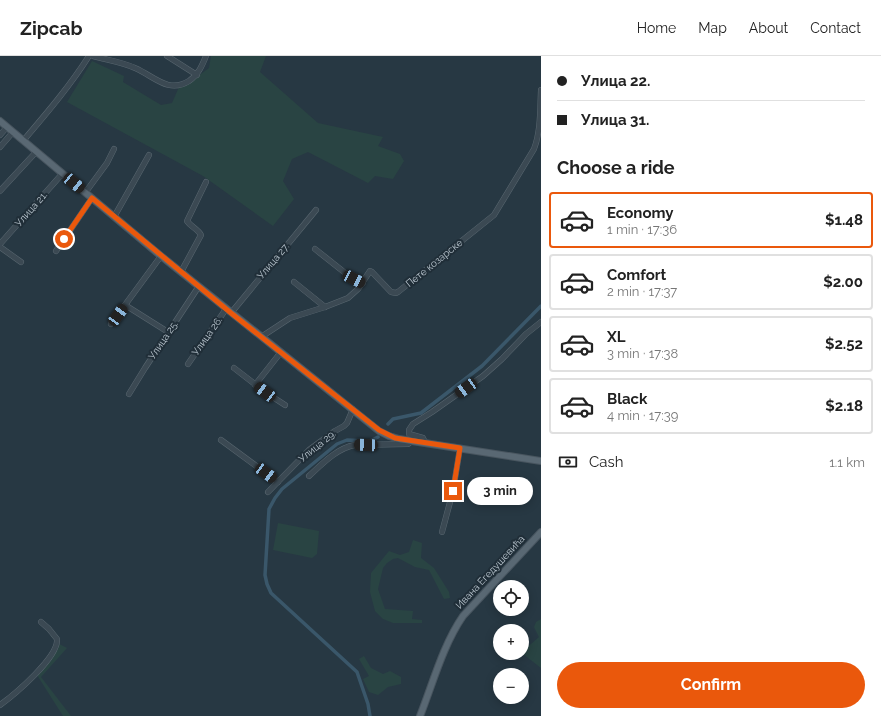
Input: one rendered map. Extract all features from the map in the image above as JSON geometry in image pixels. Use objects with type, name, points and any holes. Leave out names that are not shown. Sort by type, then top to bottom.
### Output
[{"type":"main road","points":[[2,124],[228,311],[375,428],[395,438],[541,461]]},
{"type":"main road","name":"Ивана Егедушевића","points":[[420,716],[446,648],[460,620],[541,532]]},
{"type":"street","points":[[23,141],[82,68],[88,56]]},
{"type":"street","points":[[93,56],[133,66],[165,84],[172,86],[183,84],[196,75],[206,56]]},
{"type":"street","points":[[167,56],[196,75]]},
{"type":"street","name":"Пете козарске","points":[[261,337],[290,318],[348,298],[362,283],[368,273],[371,272],[391,292],[398,292],[494,215],[534,149],[538,134],[541,90]]},
{"type":"street","points":[[0,134],[2,124]]},
{"type":"street","points":[[0,147],[13,132]]},
{"type":"street","points":[[85,192],[107,163],[114,149]]},
{"type":"street","points":[[0,191],[36,152]]},
{"type":"street","points":[[114,217],[149,155]]},
{"type":"street","name":"Улица 21.","points":[[21,262],[0,245],[62,174]]},
{"type":"street","points":[[181,272],[201,235],[187,221],[206,182]]},
{"type":"street","points":[[56,251],[92,198]]},
{"type":"street","name":"Улица 27.","points":[[228,311],[316,210]]},
{"type":"street","points":[[315,248],[349,276],[362,283]]},
{"type":"street","points":[[111,324],[161,256]]},
{"type":"street","points":[[294,282],[325,307]]},
{"type":"street","name":"Улица 25.","points":[[129,394],[199,286]]},
{"type":"street","points":[[125,305],[168,332]]},
{"type":"street","name":"Улица 26.","points":[[188,364],[228,311]]},
{"type":"street","points":[[425,442],[423,438],[409,434],[408,432],[412,425],[483,376],[526,334],[541,322]]},
{"type":"street","points":[[255,385],[281,352]]},
{"type":"street","points":[[234,368],[255,385],[285,405]]},
{"type":"street","name":"Улица 29.","points":[[268,492],[309,450],[334,431],[344,426],[347,423],[352,409]]},
{"type":"street","points":[[221,440],[278,482]]},
{"type":"street","points":[[309,476],[348,446],[408,444],[412,441]]},
{"type":"street","points":[[442,532],[453,491],[460,448]]},
{"type":"street","points":[[0,705],[24,686],[56,650],[57,639],[41,622]]},
{"type":"green space","points":[[211,56],[266,56],[260,72],[318,123],[383,137],[378,146],[400,154],[404,161],[393,179],[375,176],[368,183],[308,152],[292,159],[283,181],[294,199],[273,226],[203,176],[67,102],[92,61],[124,76],[123,82],[161,105],[172,103],[179,87],[183,87],[209,68]]},
{"type":"green space","points":[[278,523],[319,531],[317,554],[312,558],[273,550]]},
{"type":"green space","points":[[413,540],[422,543],[421,558],[434,568],[449,592],[450,598],[444,599],[429,570],[415,567],[398,558],[393,559],[383,568],[378,589],[385,609],[413,611],[412,619],[422,620],[422,623],[393,623],[383,619],[375,611],[370,592],[371,573],[389,551],[400,555],[409,552]]},
{"type":"green space","points":[[541,619],[541,668],[529,659],[529,646],[539,637],[534,627],[536,622]]},
{"type":"green space","points":[[59,644],[67,648],[41,677],[71,716],[63,716],[37,675],[58,649]]},
{"type":"green space","points":[[364,656],[371,668],[383,674],[390,671],[401,677],[401,684],[388,687],[378,695],[369,692],[363,679],[369,676],[359,659]]},
{"type":"waterway","points":[[388,424],[393,419],[421,413],[482,366],[541,306]]},
{"type":"waterway","points":[[370,716],[368,704],[357,672],[271,593],[265,575],[269,509],[282,489],[337,444],[347,440],[370,441],[378,437]]},
{"type":"route","points":[[64,239],[92,198],[231,313],[375,428],[395,438],[460,448],[453,491]]}]
